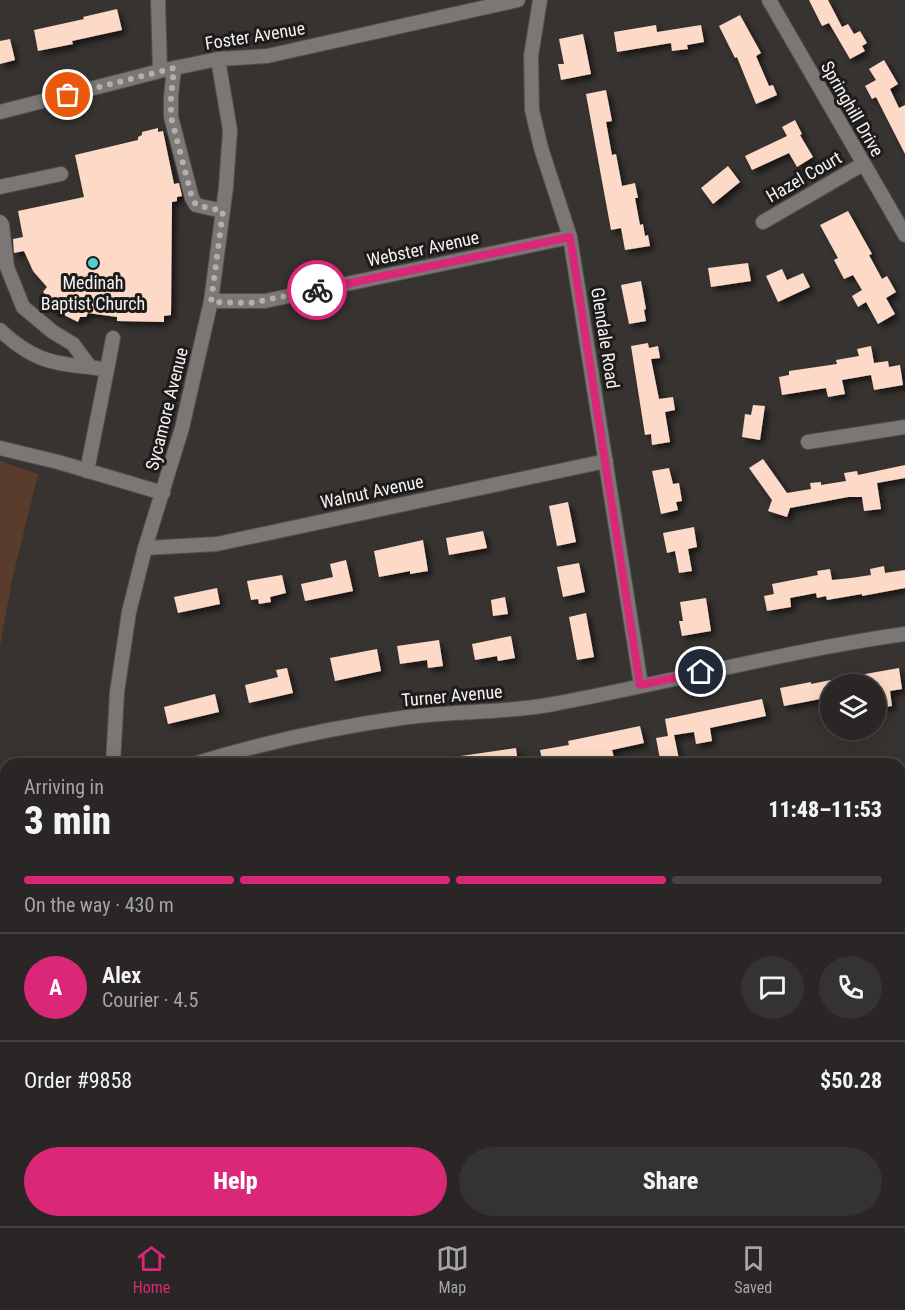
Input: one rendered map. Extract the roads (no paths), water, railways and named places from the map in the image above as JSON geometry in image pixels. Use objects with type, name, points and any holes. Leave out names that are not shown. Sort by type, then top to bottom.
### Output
[{"type":"street","points":[[158,0],[160,71]]},
{"type":"street","name":"Foster Avenue","points":[[0,112],[160,71],[218,59],[267,56],[518,0]]},
{"type":"street","name":"Glendale Road","points":[[540,0],[531,56],[532,110],[541,148],[570,237],[640,685]]},
{"type":"street","name":"Springhill Drive","points":[[769,0],[905,235]]},
{"type":"street","name":"Sycamore Avenue","points":[[113,758],[120,664],[129,612],[145,548],[182,428],[211,302],[223,211],[230,130],[218,59]]},
{"type":"street","points":[[174,68],[171,117],[192,198],[196,205],[223,211]]},
{"type":"street","name":"Hazel Court","points":[[763,222],[863,164]]},
{"type":"street","points":[[0,187],[61,174]]},
{"type":"street","points":[[0,222],[6,267],[23,307],[53,332],[73,344],[90,367]]},
{"type":"street","name":"Webster Avenue","points":[[211,302],[265,301],[570,237]]},
{"type":"street","points":[[0,330],[20,348],[60,364],[107,370]]},
{"type":"street","points":[[87,471],[113,338]]},
{"type":"street","points":[[808,442],[905,427]]},
{"type":"street","points":[[0,448],[163,493]]},
{"type":"street","name":"Walnut Avenue","points":[[145,548],[217,544],[606,461]]},
{"type":"street","name":"Turner Avenue","points":[[213,758],[322,730],[409,717],[545,705],[828,646],[905,634]]},
{"type":"place","name":"Medinah Baptist Church","points":[[93,263]]}]
